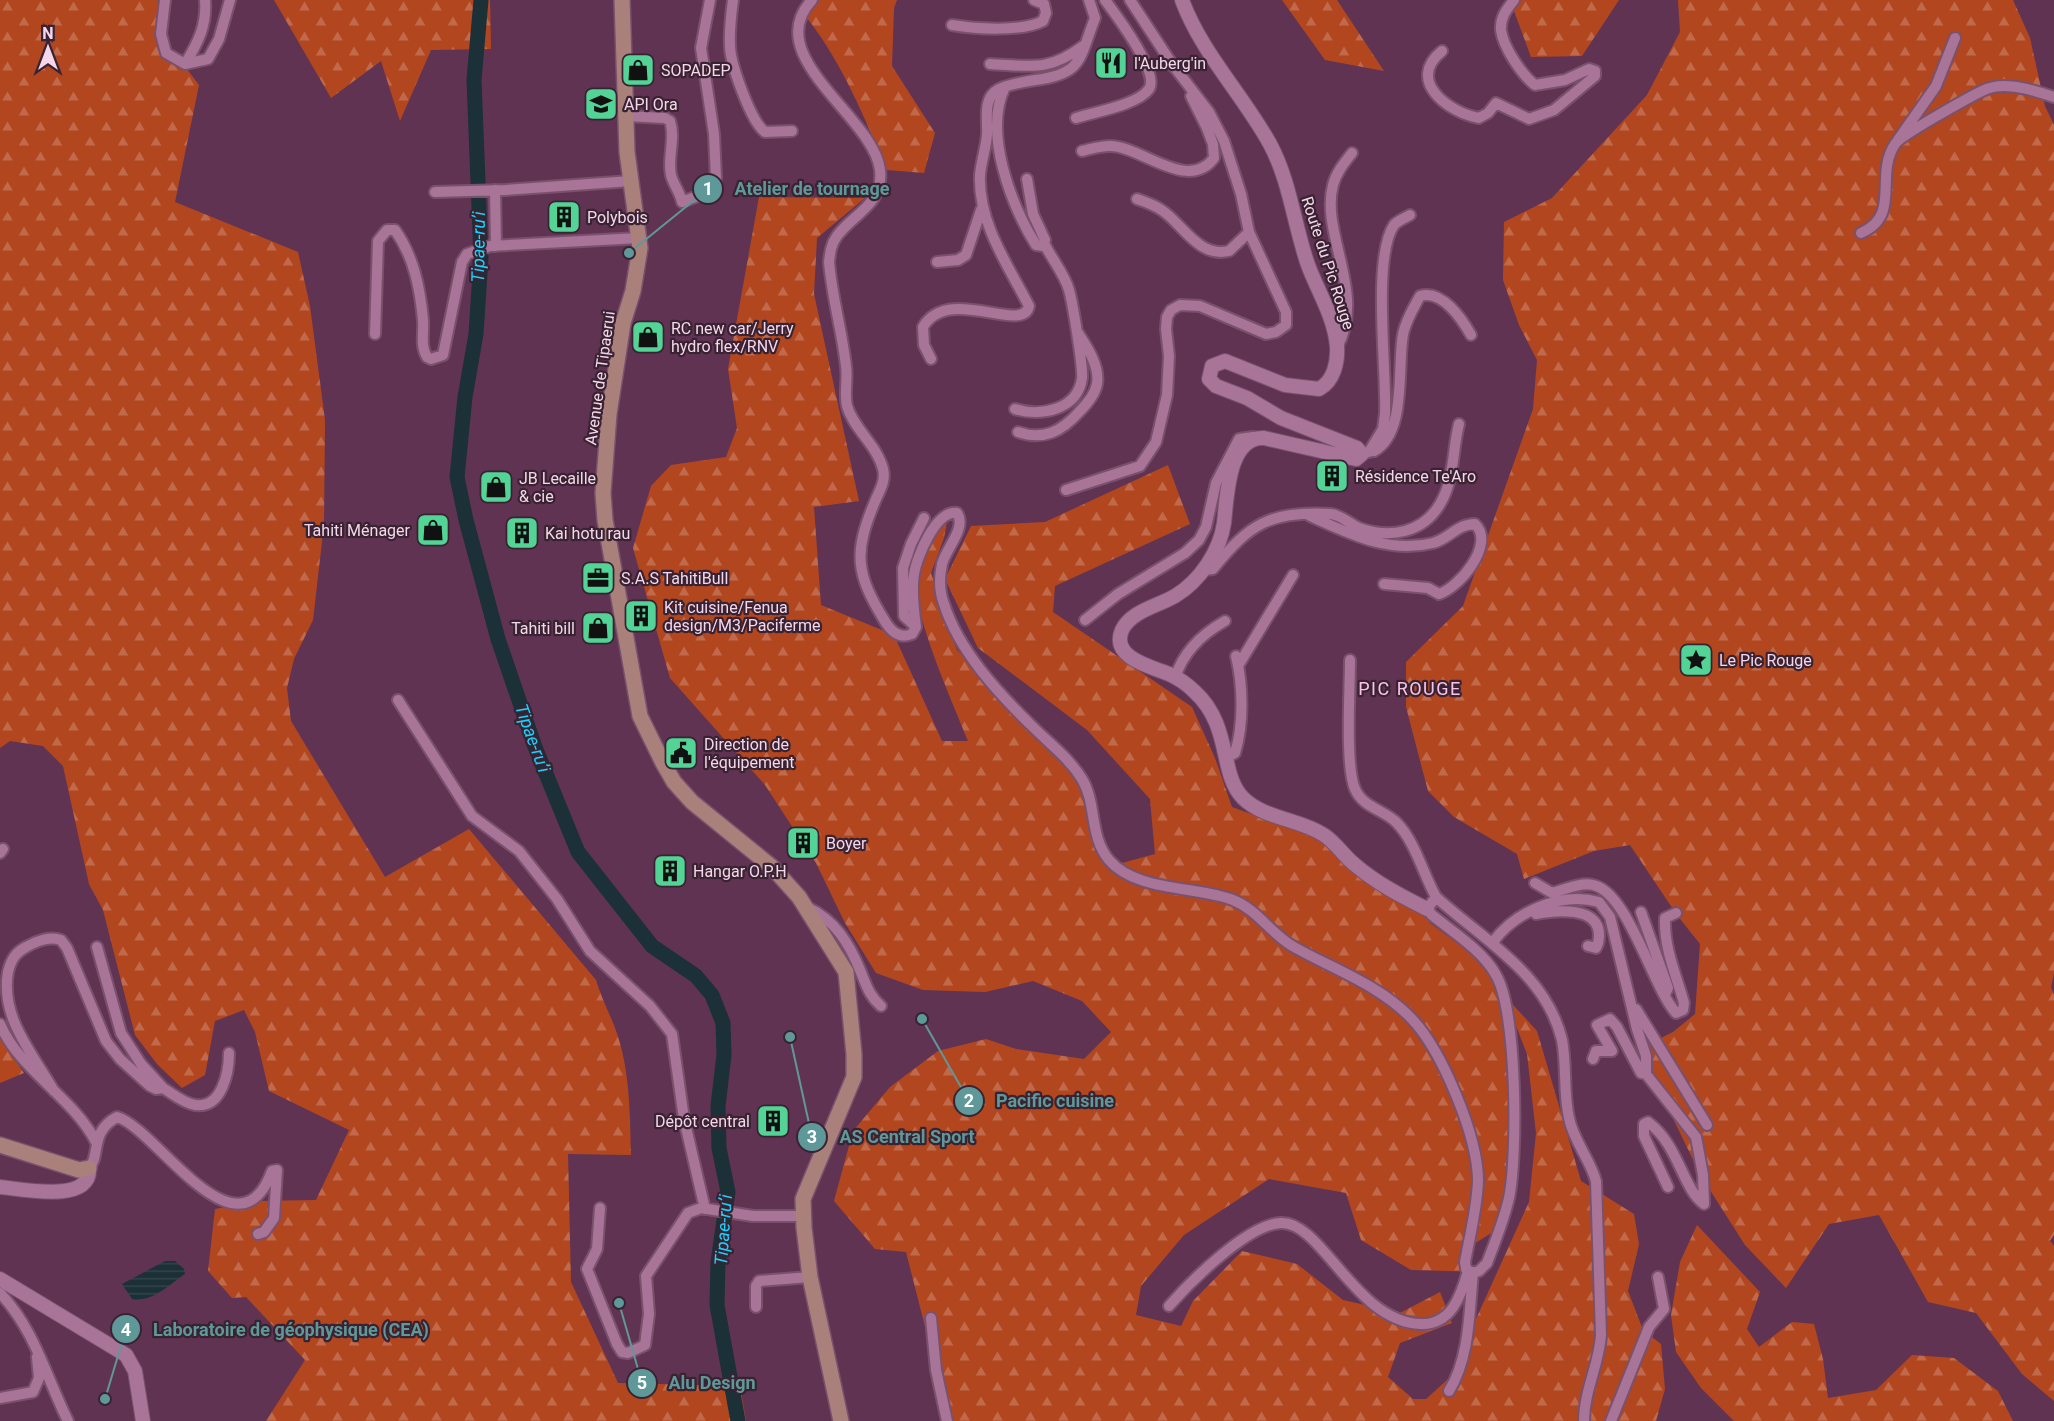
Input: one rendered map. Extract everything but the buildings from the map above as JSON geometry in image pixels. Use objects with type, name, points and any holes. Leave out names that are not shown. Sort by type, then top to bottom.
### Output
[{"type":"main road","name":"Avenue de Tipaerui","points":[[622,0],[626,116],[631,181],[639,238],[638,262],[623,323],[609,414],[603,493],[606,527],[640,716],[668,772],[686,796],[711,819],[772,867],[807,907],[846,972],[854,1077],[803,1199],[810,1277],[841,1421]]},
{"type":"main road","points":[[0,1145],[79,1170],[89,1168]]},
{"type":"street","points":[[165,0],[161,34],[166,53],[185,64],[208,59],[219,39],[230,0]]},
{"type":"street","points":[[185,64],[198,44],[206,17],[205,0]]},
{"type":"street","points":[[626,116],[665,118],[670,121],[673,138],[671,176],[679,189],[682,202],[703,194],[713,184],[717,164],[701,48],[710,0]]},
{"type":"street","points":[[733,0],[730,47],[733,63],[754,117],[765,132],[792,131]]},
{"type":"street","points":[[812,0],[803,11],[800,22],[802,52],[865,139],[880,170],[877,195],[838,235],[832,246],[828,262],[846,368],[846,405],[867,436],[884,471],[883,482],[860,540],[861,573],[890,628],[902,636],[912,634],[916,627],[914,574],[920,553],[938,521],[945,515],[957,513],[960,518],[959,527],[942,561],[940,577],[944,607],[970,655],[995,686],[1068,759],[1081,778],[1088,790],[1100,847],[1112,863],[1139,878],[1233,900],[1254,912],[1293,946],[1366,984],[1412,1018],[1456,1095],[1473,1148],[1478,1180],[1465,1262],[1471,1272],[1466,1343],[1455,1382],[1449,1391]]},
{"type":"street","points":[[952,25],[973,28],[1034,26],[1043,21],[1046,13],[1044,4],[1034,0]]},
{"type":"street","points":[[931,359],[924,345],[923,327],[937,312],[961,308],[1023,317],[1028,312],[1029,306],[982,208],[980,175],[987,134],[987,104],[992,95],[1005,87],[1070,71],[1080,58],[1095,18],[1089,0]]},
{"type":"street","points":[[1076,118],[1136,99],[1149,90],[1152,82],[1148,66],[1105,0]]},
{"type":"street","points":[[1066,490],[1140,466],[1156,442],[1167,394],[1169,356],[1166,329],[1167,317],[1171,310],[1180,305],[1200,306],[1266,334],[1286,325],[1286,312],[1250,232],[1224,141],[1209,112],[1172,64],[1130,0]]},
{"type":"street","name":"Route du Pic Rouge","points":[[1182,0],[1192,21],[1275,153],[1285,179],[1308,266],[1325,301],[1337,347],[1336,362],[1330,380],[1319,389],[1285,385],[1226,361],[1212,366],[1209,379],[1216,386],[1248,398],[1281,418],[1366,453]]},
{"type":"street","points":[[1442,51],[1428,65],[1426,76],[1430,87],[1454,109],[1479,118],[1488,113],[1496,103],[1529,119],[1554,110],[1595,76],[1595,71],[1589,69],[1565,80],[1535,85],[1522,75],[1501,30],[1504,13],[1514,0]]},
{"type":"street","points":[[1861,233],[1872,228],[1882,218],[1888,160],[1896,142],[1936,86],[1955,38]]},
{"type":"street","points":[[990,64],[1045,66],[1065,59],[1084,46]]},
{"type":"street","points":[[1082,151],[1111,146],[1127,149],[1183,171],[1212,161],[1215,154],[1206,126],[1172,64]]},
{"type":"street","points":[[1896,142],[1984,90],[2003,86],[2027,89],[2054,97]]},
{"type":"street","points":[[1005,87],[996,110],[1002,165],[1029,232],[1036,245],[1045,245]]},
{"type":"street","points":[[1337,347],[1345,333],[1346,299],[1344,272],[1330,201],[1338,171],[1352,153]]},
{"type":"street","points":[[1015,409],[1031,414],[1050,412],[1077,393],[1082,378],[1069,289],[1045,245],[1028,197],[1027,179]]},
{"type":"street","points":[[435,192],[631,181]]},
{"type":"street","points":[[488,247],[489,190]]},
{"type":"street","points":[[1137,199],[1164,212],[1200,246],[1212,250],[1229,251],[1250,232]]},
{"type":"street","points":[[937,262],[958,260],[966,255],[982,208]]},
{"type":"street","points":[[1366,453],[1383,429],[1385,414],[1381,296],[1385,254],[1395,225],[1410,215]]},
{"type":"street","points":[[375,334],[378,241],[383,232],[395,230],[412,261],[423,321],[423,349],[427,357],[431,359],[442,355],[462,262],[467,254],[488,247],[639,238]]},
{"type":"street","points":[[1085,620],[1118,594],[1185,553],[1199,540],[1206,527],[1216,483],[1228,455],[1239,439],[1253,437],[1356,459],[1388,441],[1394,421],[1401,376],[1403,336],[1409,314],[1420,296],[1433,296],[1452,309],[1462,319],[1471,335]]},
{"type":"street","points":[[1018,432],[1038,436],[1057,431],[1066,426],[1090,400],[1097,384],[1094,362],[1074,327]]},
{"type":"street","points":[[1203,570],[1213,569],[1235,541],[1266,521],[1291,514],[1334,514],[1359,528],[1384,533],[1407,532],[1429,519],[1440,505],[1452,471],[1459,424]]},
{"type":"street","points":[[1253,437],[1246,442],[1232,468],[1222,537],[1203,570],[1176,595],[1140,613],[1122,631],[1120,640],[1129,657],[1175,678],[1197,693],[1215,717],[1231,776],[1240,796],[1254,807],[1300,822],[1324,835],[1370,878],[1427,909],[1473,950],[1496,975],[1504,995],[1511,1037],[1513,1156],[1509,1197],[1486,1263],[1479,1271],[1471,1272]]},
{"type":"street","points":[[1307,515],[1362,539],[1403,548],[1436,542],[1468,524],[1475,524],[1481,532],[1481,539],[1472,564],[1464,576],[1446,592],[1439,594],[1428,588],[1384,584]]},
{"type":"street","points":[[916,627],[904,616],[903,568],[910,544],[924,518]]},
{"type":"street","points":[[1227,757],[1235,753],[1237,745],[1241,701],[1237,661],[1293,575]]},
{"type":"street","points":[[1175,678],[1179,665],[1197,641],[1225,621]]},
{"type":"street","points":[[1350,660],[1351,766],[1354,789],[1365,803],[1396,822],[1407,836],[1436,897],[1468,925],[1493,942],[1524,973],[1550,1010],[1562,1040],[1569,1121],[1596,1181],[1601,1335],[1600,1353],[1589,1385],[1584,1421]]},
{"type":"street","points":[[398,700],[472,816],[519,851],[557,898],[590,951],[650,1006],[672,1034],[684,1119],[709,1210]]},
{"type":"street","points":[[1535,883],[1552,893],[1586,884],[1598,886],[1615,901],[1676,1013],[1683,1010],[1679,986],[1667,953],[1665,934],[1665,918],[1676,914]]},
{"type":"street","points":[[1493,942],[1511,922],[1522,916],[1561,901],[1574,893],[1597,891],[1598,886]]},
{"type":"street","points":[[1427,909],[1436,897]]},
{"type":"street","points":[[1561,901],[1591,899],[1605,908],[1646,1056],[1646,1074]]},
{"type":"street","points":[[807,907],[826,917],[840,932],[872,998],[881,1006]]},
{"type":"street","points":[[1522,916],[1556,912],[1590,916],[1597,924],[1599,939],[1596,948],[1588,946]]},
{"type":"street","points":[[1641,912],[1653,951],[1666,981],[1668,988],[1665,994]]},
{"type":"street","points":[[54,1091],[15,1025],[10,1012],[6,985],[11,961],[17,953],[35,943],[53,938],[62,940],[67,948],[106,1041],[120,1059],[150,1086],[156,1089],[163,1088]]},
{"type":"street","points":[[97,947],[121,1033],[141,1064],[163,1088],[189,1104],[207,1104],[215,1100],[229,1069],[229,1053]]},
{"type":"street","points":[[1630,1001],[1707,1125]]},
{"type":"street","points":[[1593,1059],[1596,1051],[1612,1051],[1597,1025],[1610,1019],[1617,1027],[1641,1073],[1646,1074],[1696,1137],[1703,1175],[1704,1204],[1695,1197],[1668,1143],[1648,1122],[1644,1124],[1644,1136],[1668,1187]]},
{"type":"street","points":[[0,1024],[13,1045],[91,1132],[96,1142]]},
{"type":"street","points":[[0,1187],[64,1191],[85,1183],[94,1160],[96,1142],[110,1121],[117,1117],[126,1120],[145,1134],[190,1180],[228,1202],[246,1202],[255,1196],[269,1180],[272,1171],[277,1170],[274,1218],[264,1232],[258,1234]]},
{"type":"street","points":[[600,1208],[597,1249],[587,1269],[617,1344],[622,1352],[628,1353],[645,1345],[649,1314],[646,1276],[688,1213],[709,1210],[732,1214],[803,1216]]},
{"type":"street","points":[[1169,1306],[1226,1249],[1262,1229],[1282,1222],[1300,1229],[1372,1306],[1415,1324],[1430,1325],[1444,1319],[1459,1297],[1471,1272]]},
{"type":"street","points":[[756,1307],[756,1286],[759,1281],[810,1277]]},
{"type":"street","points":[[1611,1421],[1612,1412],[1649,1327],[1664,1309],[1658,1277]]},
{"type":"street","points":[[0,1279],[126,1355],[135,1371],[142,1421]]},
{"type":"street","points":[[0,1293],[14,1308],[35,1342],[52,1388],[68,1421]]},
{"type":"street","points":[[931,1318],[936,1370],[947,1421]]},
{"type":"street","points":[[0,1398],[26,1395],[37,1386],[39,1364],[35,1342]]},
{"type":"green space","points":[[0,0],[160,0],[167,43],[199,85],[175,202],[298,252],[310,306],[325,420],[324,524],[313,620],[294,659],[287,688],[291,721],[385,877],[469,829],[596,980],[617,1032],[623,1054],[629,1097],[631,1155],[568,1154],[571,1282],[618,1383],[740,1386],[746,1421],[266,1421],[305,1360],[246,1297],[232,1298],[208,1271],[215,1209],[259,1201],[316,1200],[349,1130],[269,1091],[255,1032],[244,1010],[215,1021],[205,1075],[182,1088],[157,1064],[135,1035],[103,910],[89,884],[63,766],[43,746],[10,741],[0,748]]},
{"type":"green space","points":[[274,0],[490,0],[491,49],[431,50],[400,121],[381,61],[331,98]]},
{"type":"green space","points":[[814,0],[897,0],[894,8],[892,66],[935,133],[924,173],[887,170],[842,72],[807,18]]},
{"type":"green space","points":[[1282,0],[1337,0],[1384,71],[1325,60]]},
{"type":"green space","points":[[1510,0],[1619,0],[1582,56],[1531,57]]},
{"type":"green space","points":[[1678,0],[2013,0],[2030,38],[2045,106],[2054,125],[2054,973],[2051,987],[2054,995],[2054,1235],[2050,1241],[2054,1246],[2054,1401],[2022,1374],[1976,1313],[1928,1302],[1879,1215],[1829,1224],[1786,1288],[1745,1245],[1701,1176],[1664,1100],[1633,1052],[1673,1032],[1695,1014],[1700,944],[1677,915],[1630,845],[1594,851],[1524,879],[1517,854],[1454,817],[1428,791],[1406,707],[1406,662],[1463,606],[1533,409],[1537,360],[1519,325],[1503,280],[1504,222],[1552,198],[1647,95],[1680,32]]},
{"type":"green space","points":[[759,197],[865,198],[817,238],[814,294],[859,501],[814,507],[821,605],[894,635],[942,741],[968,741],[927,634],[916,592],[916,576],[923,551],[948,516],[944,538],[931,573],[957,650],[1049,741],[1089,796],[1104,855],[1115,865],[1155,854],[1150,799],[1087,730],[978,648],[945,579],[971,526],[1045,522],[1168,465],[1190,524],[1055,586],[1053,612],[1192,707],[1215,758],[1232,807],[1262,818],[1301,826],[1403,899],[1425,916],[1431,924],[1477,957],[1502,985],[1511,1106],[1504,1225],[1469,1247],[1467,1266],[1486,1272],[1411,1270],[1361,1240],[1346,1193],[1269,1179],[1184,1235],[1141,1286],[1136,1315],[1181,1326],[1193,1301],[1242,1251],[1297,1264],[1343,1300],[1400,1313],[1440,1292],[1452,1323],[1400,1343],[1388,1377],[1413,1399],[1426,1399],[1457,1371],[1471,1330],[1529,1202],[1536,1133],[1527,1054],[1504,995],[1537,1031],[1581,1181],[1634,1214],[1639,1244],[1628,1291],[1643,1330],[1661,1344],[1665,1389],[1656,1421],[949,1421],[906,1252],[875,1249],[834,1201],[853,1131],[890,1087],[938,1051],[986,1039],[1016,1049],[1084,1059],[1111,1032],[1082,1001],[1033,981],[985,992],[923,990],[876,973],[845,923],[816,863],[765,785],[670,678],[633,548],[651,486],[671,465],[726,457],[737,428],[728,369]]},
{"type":"green space","points":[[0,1038],[24,1073],[0,1083]]},
{"type":"green space","points":[[1697,1225],[1760,1292],[1747,1329],[1759,1347],[1792,1322],[1814,1324],[1823,1359],[1828,1398],[1876,1390],[1912,1355],[1954,1358],[1998,1391],[2013,1421],[1734,1421],[1701,1388],[1676,1352],[1671,1315],[1680,1262]]},
{"type":"water","points":[[165,1261],[175,1261],[184,1269],[185,1274],[154,1295],[132,1299],[122,1284]]},
{"type":"waterway","name":"Tipae-ru’i","points":[[481,0],[474,80],[481,258],[476,334],[465,397],[457,477],[466,520],[498,639],[535,747],[578,852],[652,946],[696,976],[712,995],[723,1023],[724,1055],[718,1106],[719,1148],[728,1192],[718,1262],[717,1305],[738,1421]]},
{"type":"place","name":"l'Auberg'in","points":[[1111,63]]},
{"type":"place","name":"SOPADEP","points":[[638,70]]},
{"type":"place","name":"API Ora","points":[[601,104]]},
{"type":"place","name":"Polybois","points":[[564,217]]},
{"type":"place","name":"Atelier de tournage","points":[[629,253]]},
{"type":"place","name":"RC new car/Jerry hydro flex/RNV","points":[[648,337]]},
{"type":"place","name":"Résidence Te'Aro","points":[[1332,476]]},
{"type":"place","name":"JB Lecaille & cie","points":[[496,487]]},
{"type":"place","name":"Tahiti Ménager","points":[[433,530]]},
{"type":"place","name":"Kai hotu rau","points":[[522,533]]},
{"type":"place","name":"S.A.S TahitiBull","points":[[598,578]]},
{"type":"place","name":"Kit cuisine/Fenua design/M3/Paciferme","points":[[641,616]]},
{"type":"place","name":"Tahiti bill","points":[[598,628]]},
{"type":"place","name":"Le Pic Rouge","points":[[1696,660]]},
{"type":"place","name":"Direction de l'équipement","points":[[681,753]]},
{"type":"place","name":"Boyer","points":[[803,843]]},
{"type":"place","name":"Hangar O.P.H","points":[[670,871]]},
{"type":"place","name":"Pacific cuisine","points":[[922,1019]]},
{"type":"place","name":"AS Central Sport","points":[[790,1037]]},
{"type":"place","name":"Dépôt central","points":[[773,1121]]},
{"type":"place","name":"Alu Design","points":[[619,1303]]},
{"type":"place","name":"Laboratoire de géophysique (CEA)","points":[[105,1399]]},
{"type":"district","name":"PIC ROUGE","points":[[1410,688]]}]
